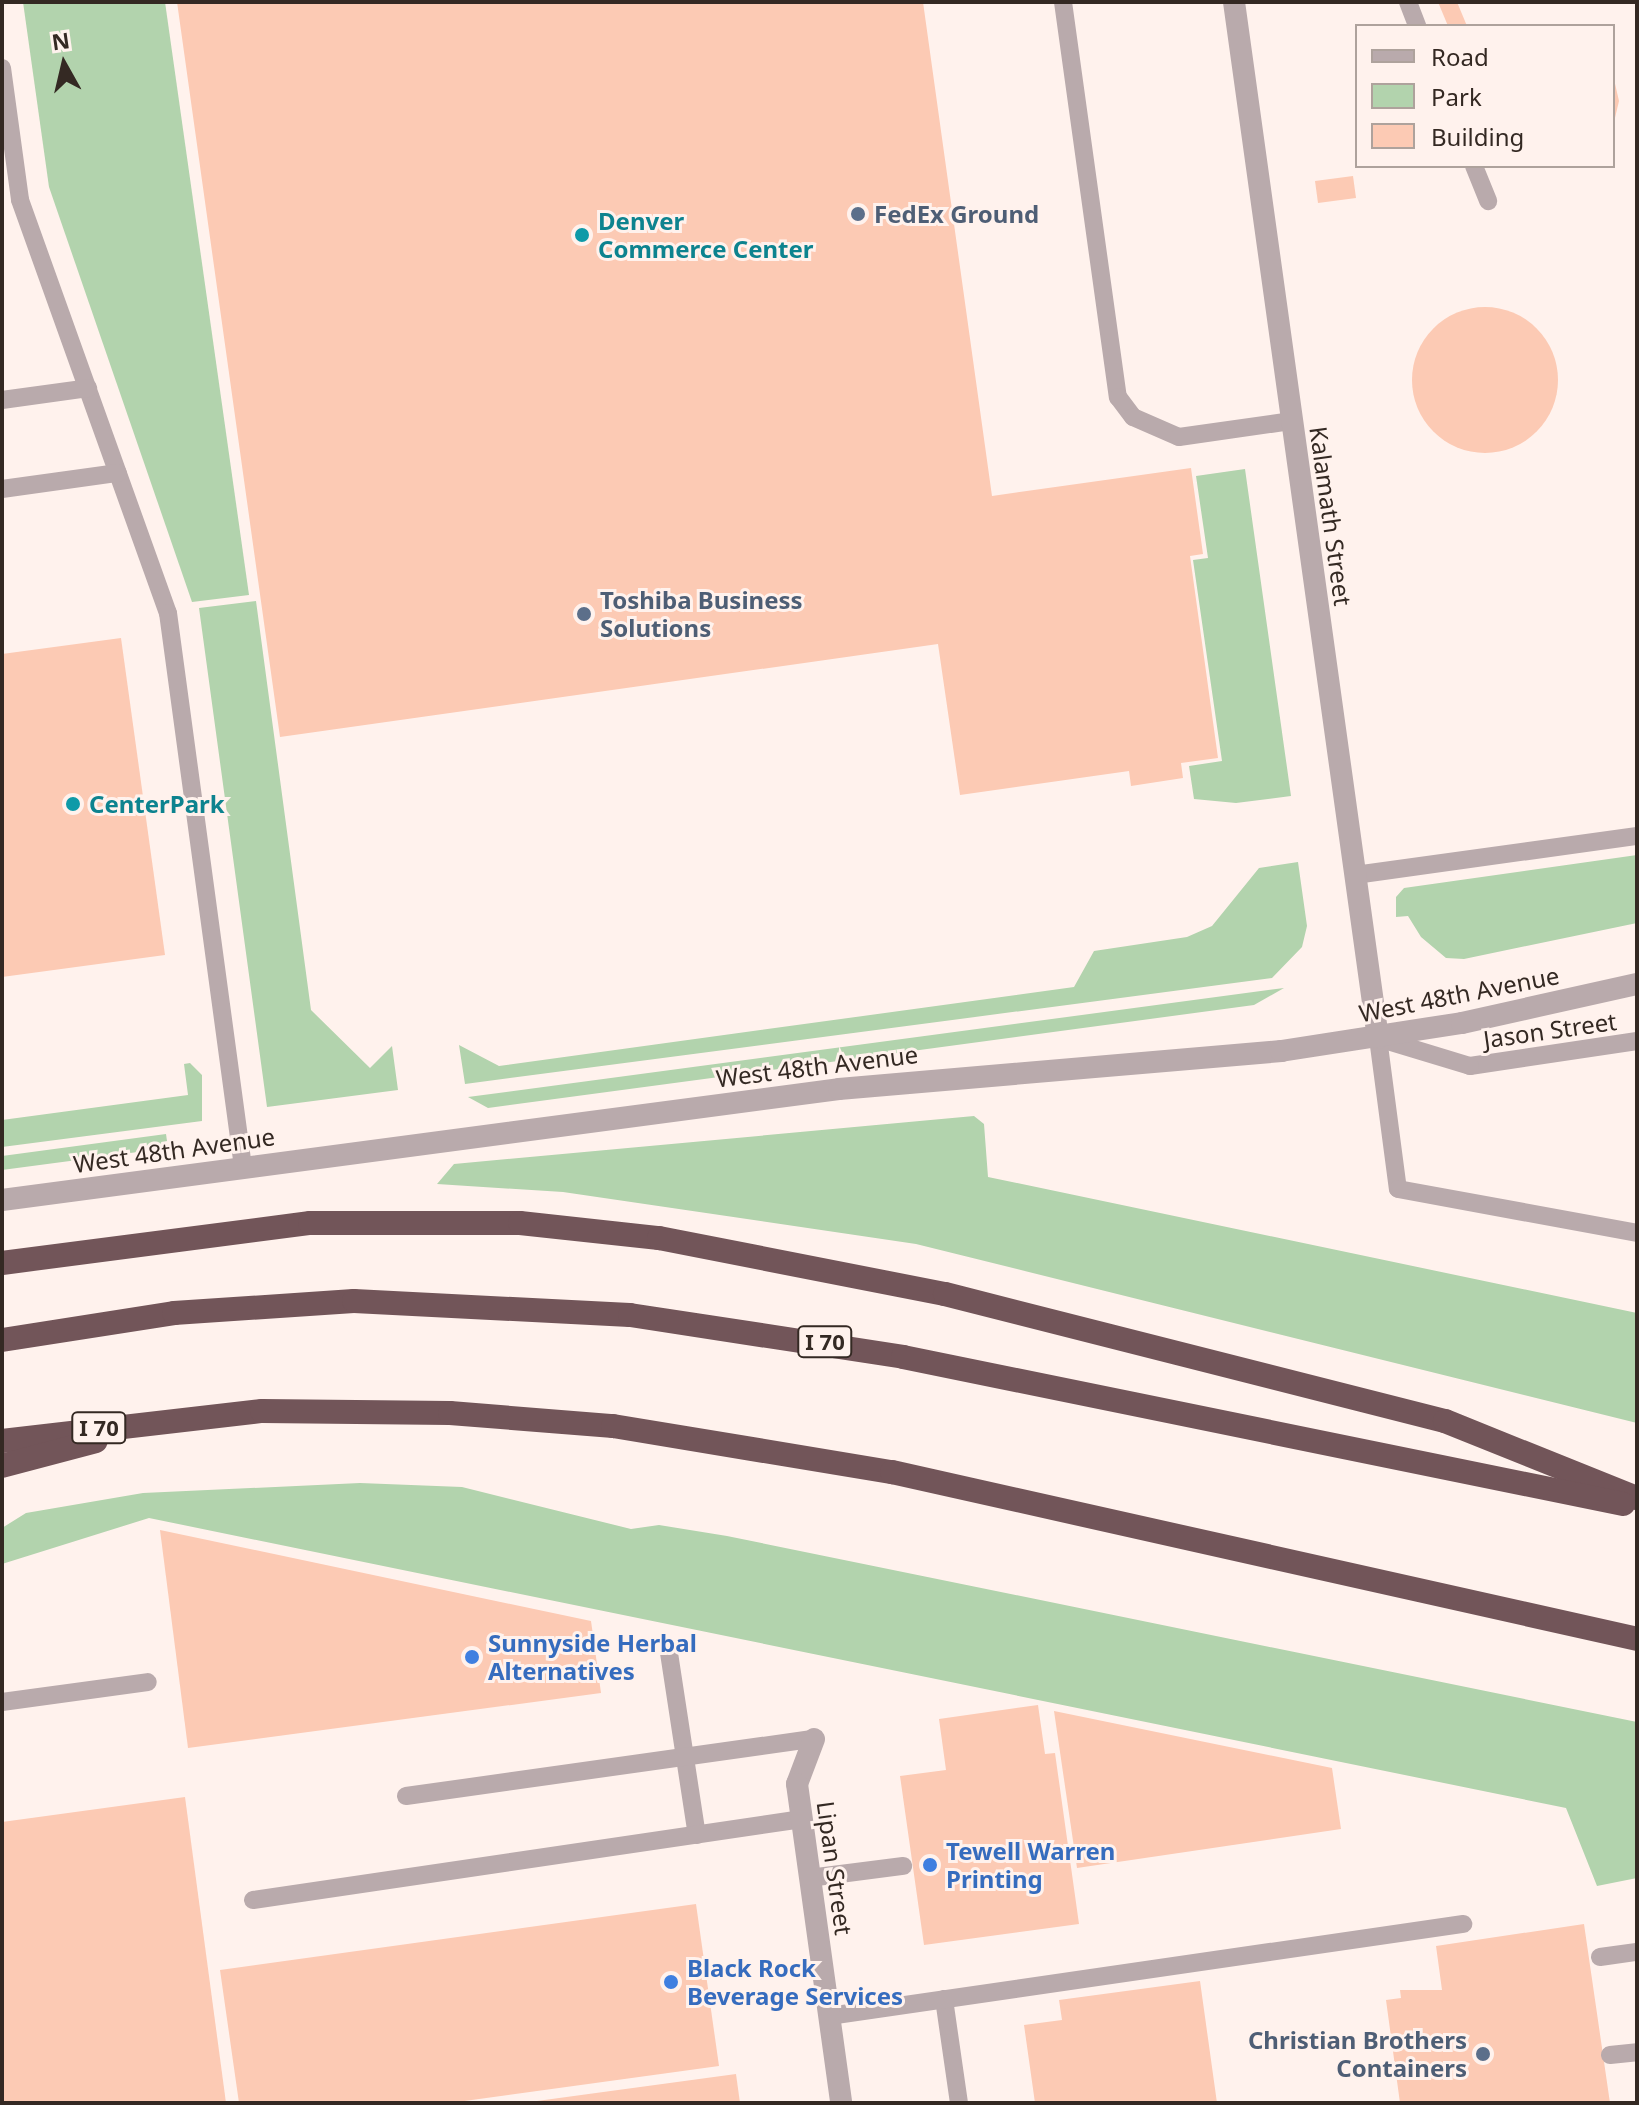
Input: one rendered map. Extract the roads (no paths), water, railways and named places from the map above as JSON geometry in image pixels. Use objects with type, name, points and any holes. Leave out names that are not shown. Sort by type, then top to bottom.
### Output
[{"type":"highway","points":[[2,1263],[310,1223],[489,1222],[659,1238],[945,1294],[1445,1421],[1637,1498]]},
{"type":"highway","name":"I 70","points":[[2,1340],[174,1313],[354,1301],[630,1315],[809,1339],[1637,1507]]},
{"type":"highway","name":"I 70","points":[[2,1441],[196,1415],[450,1413],[613,1426],[892,1472],[1637,1639]]},
{"type":"highway","points":[[2,1466],[196,1415]]},
{"type":"street","name":"Kalamath Street","points":[[1234,2],[1378,1038]]},
{"type":"street","name":"West 48th Avenue","points":[[2,1200],[855,1088],[1378,1038],[1637,984]]},
{"type":"street","name":"Lipan Street","points":[[814,1739],[797,1784],[841,2103]]},
{"type":"lane","points":[[1063,2],[1118,397],[1133,417],[1179,437],[1292,421]]},
{"type":"lane","points":[[1408,2],[1416,24]]},
{"type":"lane","points":[[2,68],[20,200],[168,613],[243,1167]]},
{"type":"lane","points":[[1475,168],[1488,201]]},
{"type":"lane","points":[[2,400],[88,388]]},
{"type":"lane","points":[[2,489],[118,473]]},
{"type":"lane","points":[[1355,875],[1637,836]]},
{"type":"lane","points":[[1378,1038],[1398,1189],[1637,1233]]},
{"type":"lane","name":"Jason Street","points":[[1378,1038],[1470,1066],[1637,1041]]},
{"type":"lane","points":[[669,1653],[697,1835]]},
{"type":"lane","points":[[2,1702],[148,1682]]},
{"type":"lane","points":[[406,1796],[814,1739]]},
{"type":"lane","points":[[253,1900],[802,1819]]},
{"type":"lane","points":[[809,1878],[903,1866]]},
{"type":"lane","points":[[829,2016],[1463,1924]]},
{"type":"lane","points":[[1600,1957],[1637,1952]]},
{"type":"lane","points":[[944,1999],[959,2103]]},
{"type":"lane","points":[[1610,2055],[1637,2052]]},
{"type":"place","name":"FedEx Ground","points":[[858,214]]},
{"type":"place","name":"Denver Commerce Center","points":[[582,235]]},
{"type":"place","name":"Toshiba Business Solutions","points":[[584,614]]},
{"type":"place","name":"CenterPark","points":[[73,804]]},
{"type":"place","name":"Sunnyside Herbal Alternatives","points":[[472,1657]]},
{"type":"place","name":"Tewell Warren Printing","points":[[930,1865]]},
{"type":"place","name":"Black Rock Beverage Services","points":[[671,1982]]},
{"type":"place","name":"Christian Brothers Containers","points":[[1483,2054]]}]
